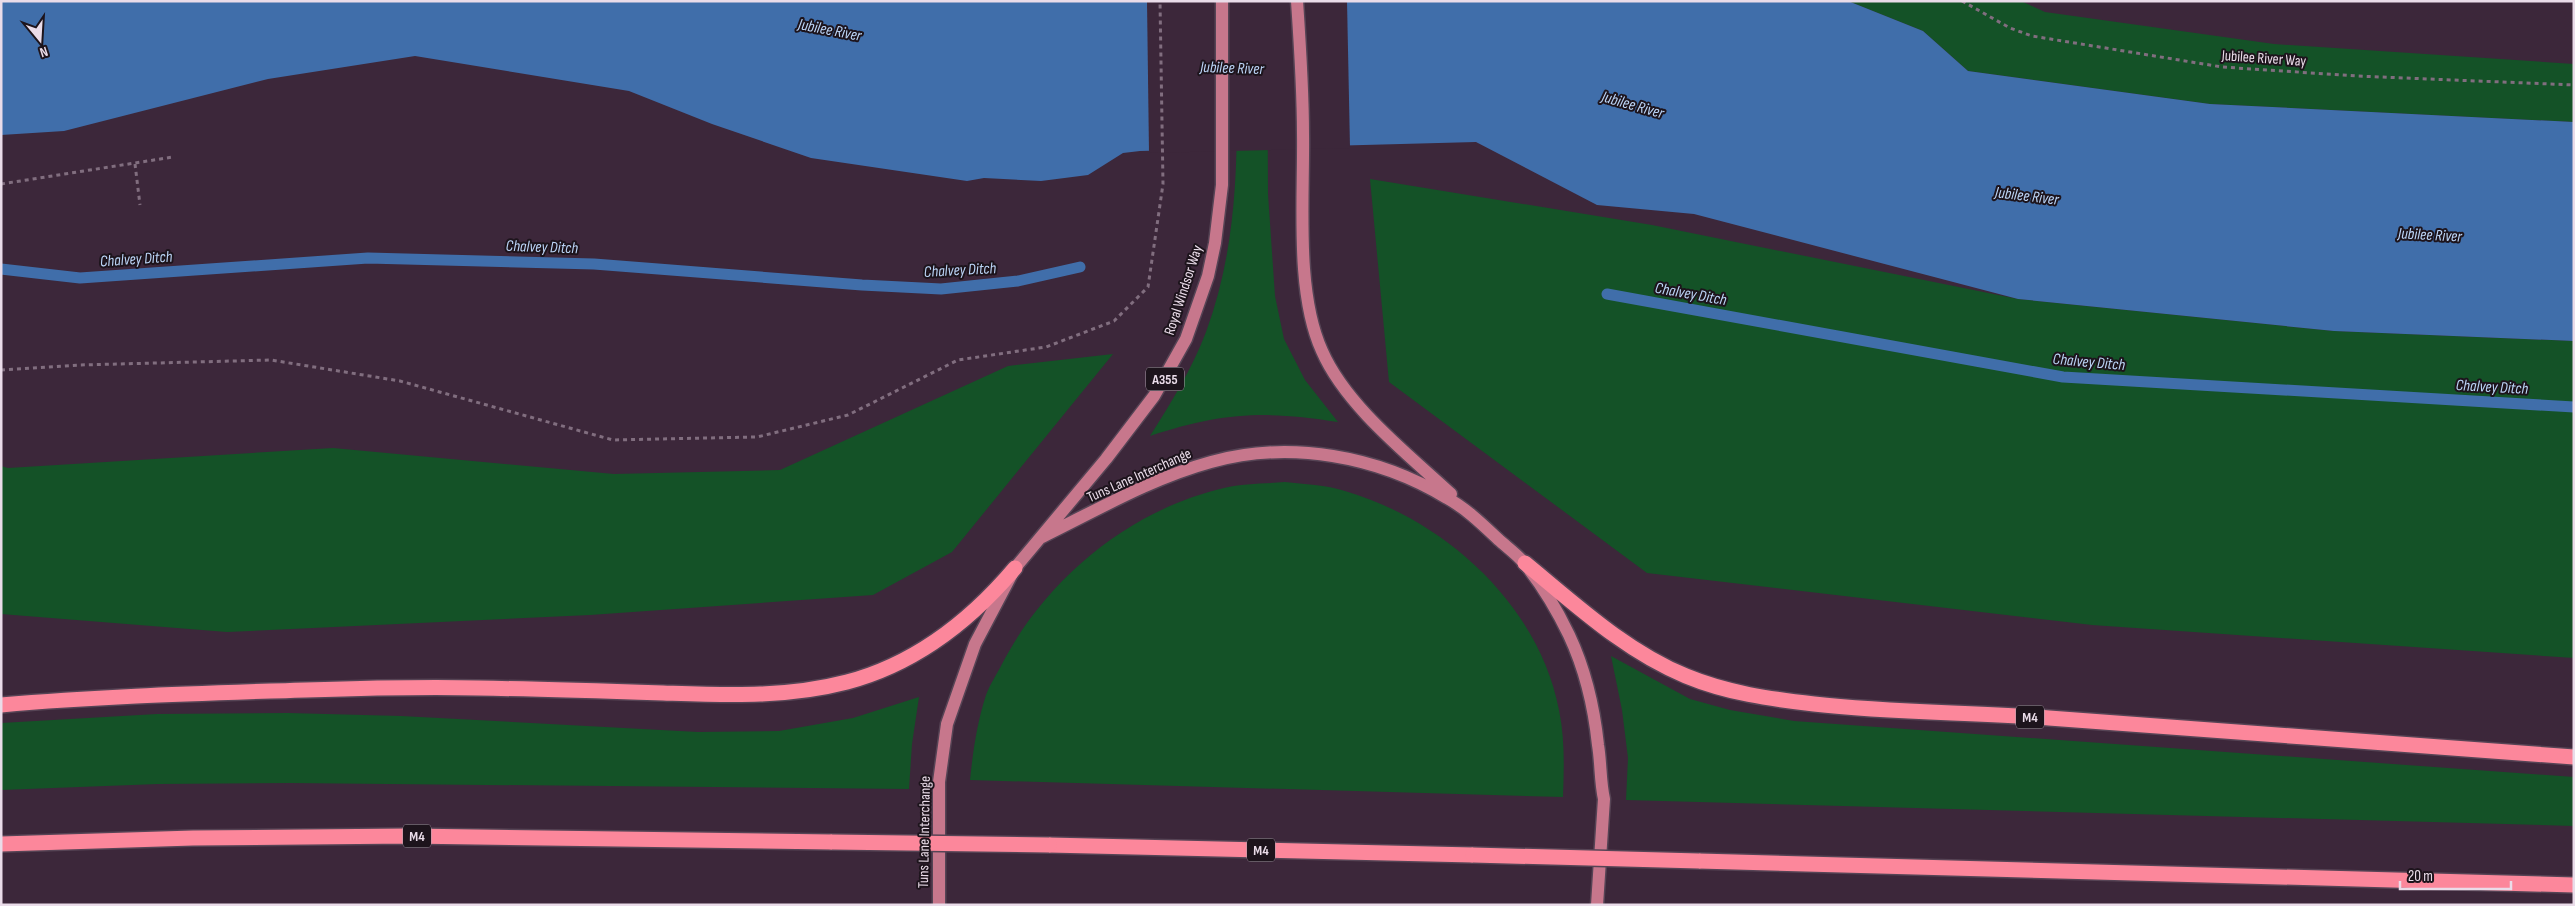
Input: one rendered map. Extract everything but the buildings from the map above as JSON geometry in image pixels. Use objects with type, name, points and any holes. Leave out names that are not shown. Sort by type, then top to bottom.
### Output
[{"type":"highway","name":"M4","points":[[1525,563],[1592,618],[1637,650],[1685,676],[1729,691],[1770,699],[1862,709],[2047,718],[2574,757]]},
{"type":"highway","points":[[1,705],[69,699],[396,686],[736,695],[798,692],[851,681],[885,669],[919,651],[950,631],[975,611],[1015,568]]},
{"type":"highway","name":"M4","points":[[1,844],[193,838],[409,836],[832,842],[1473,855],[2574,885]]},
{"type":"main road","name":"Royal Windsor Way","points":[[1037,539],[1132,426],[1171,368],[1186,339],[1208,276],[1215,244],[1222,184],[1222,1]]},
{"type":"main road","points":[[1297,1],[1303,112],[1307,302],[1313,329],[1322,353],[1362,408],[1474,516]]},
{"type":"main road","name":"Tuns Lane Interchange","points":[[939,905],[939,782],[947,724],[974,644],[1015,568],[1037,539],[1179,472],[1213,461],[1280,452],[1348,458],[1388,470],[1448,498],[1474,516],[1525,563],[1547,596],[1569,635],[1584,675],[1594,717],[1600,783],[1604,800],[1598,905]]},
{"type":"path","points":[[1,370],[80,365],[271,360],[400,381],[613,440],[757,437],[848,415],[958,360],[1046,348],[1114,321],[1148,287],[1163,184],[1160,1]]},
{"type":"path","name":"Jubilee River Way","points":[[1962,1],[2010,28],[2032,36],[2222,67],[2357,76],[2574,85]]},
{"type":"path","points":[[1,184],[173,157]]},
{"type":"path","points":[[135,164],[140,205]]},
{"type":"green space","points":[[1235,1],[1267,1],[1268,194],[1275,296],[1284,339],[1305,380],[1338,422],[1288,416],[1243,416],[1199,422],[1150,436],[1181,386],[1206,332],[1219,291],[1228,250],[1236,168]]},
{"type":"green space","points":[[1848,1],[2021,1],[2045,12],[2274,44],[2574,64],[2574,122],[2210,104],[1968,71],[1923,31]]},
{"type":"green space","points":[[1370,179],[1652,225],[2018,299],[2334,331],[2574,341],[2574,658],[2092,625],[1647,573],[1389,382]]},
{"type":"green space","points":[[1113,354],[952,552],[873,595],[590,615],[227,632],[1,614],[1,466],[8,468],[333,448],[614,474],[780,470],[1008,366]]},
{"type":"green space","points":[[1285,482],[1323,486],[1345,491],[1382,504],[1418,523],[1451,545],[1482,572],[1509,602],[1531,636],[1548,672],[1559,710],[1564,764],[1563,797],[970,780],[978,727],[989,687],[1020,633],[1042,604],[1067,577],[1094,552],[1124,531],[1155,513],[1189,498],[1231,486]]},
{"type":"green space","points":[[1611,656],[1690,699],[1730,710],[1794,721],[2574,777],[2574,826],[1626,800],[1628,758],[1622,710]]},
{"type":"green space","points":[[919,697],[912,744],[909,789],[290,783],[158,784],[1,790],[1,723],[157,714],[288,713],[401,716],[698,732],[779,731],[853,718]]},
{"type":"water","name":"Jubilee River","points":[[1,1],[1848,1],[1923,31],[1968,71],[2210,104],[2574,122],[2574,341],[2334,331],[2018,299],[1694,214],[1597,205],[1476,142],[1140,151],[1123,153],[1088,175],[1041,181],[984,178],[967,181],[811,158],[712,124],[629,91],[415,56],[268,79],[64,131],[1,135]]},
{"type":"pier","points":[[1147,1],[1347,1],[1350,148],[1149,153]]},
{"type":"waterway","name":"Chalvey Ditch","points":[[1,269],[80,278],[368,258],[594,264],[862,285],[941,289],[1018,281],[1080,267]]},
{"type":"waterway","name":"Chalvey Ditch","points":[[1607,294],[2063,377],[2574,407]]}]
